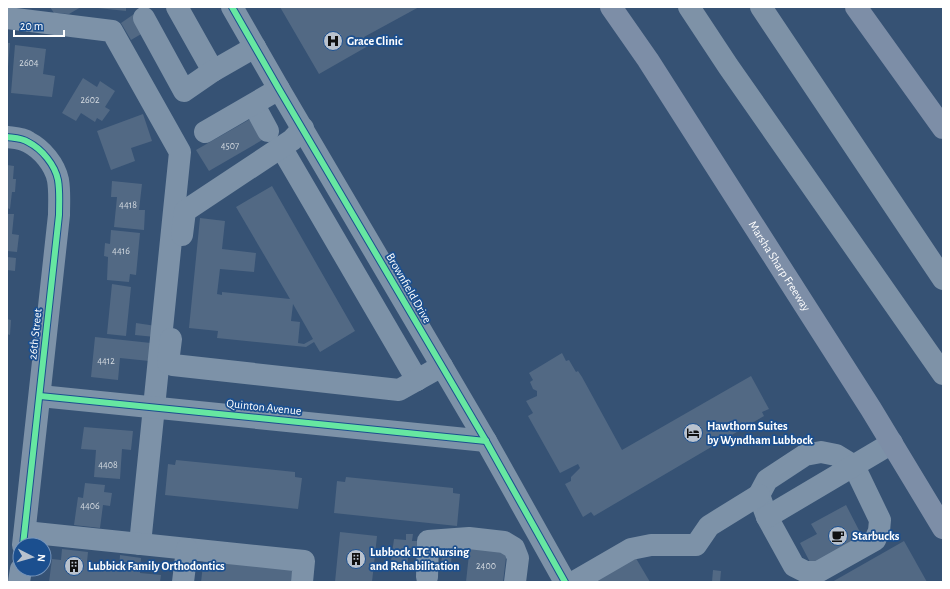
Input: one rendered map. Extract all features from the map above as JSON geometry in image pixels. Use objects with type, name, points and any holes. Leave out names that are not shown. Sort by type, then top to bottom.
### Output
[{"type":"highway","points":[[689,7],[728,66],[943,374]]},
{"type":"highway","points":[[761,7],[943,279]]},
{"type":"main road","name":"Marsha Sharp Freeway","points":[[611,7],[652,66],[791,282],[871,409],[943,528]]},
{"type":"main road","points":[[856,7],[943,128]]},
{"type":"street","points":[[177,7],[213,72]]},
{"type":"street","name":"Brownfield Drive","points":[[232,7],[486,441],[565,582]]},
{"type":"street","points":[[7,18],[112,31],[180,152],[140,544]]},
{"type":"street","points":[[144,18],[184,91],[255,47]]},
{"type":"street","points":[[205,132],[254,105],[279,89]]},
{"type":"street","points":[[254,105],[417,380]]},
{"type":"street","points":[[302,128],[292,140],[275,139],[185,211],[168,363],[173,365],[399,390],[442,366]]},
{"type":"street","name":"26th Street","points":[[15,139],[28,142],[47,157],[58,179],[60,193],[59,215],[24,537]]},
{"type":"street","name":"Quinton Avenue","points":[[40,396],[486,441]]},
{"type":"street","points":[[767,517],[892,444]]},
{"type":"street","points":[[574,582],[631,549],[651,545],[696,545],[708,526],[759,495],[767,480],[805,455],[821,452],[836,455],[854,466],[880,520],[879,531],[875,540],[818,572],[806,572],[794,566],[767,517],[759,495]]},
{"type":"street","points":[[427,577],[428,541],[469,538],[504,542],[514,548],[518,558],[515,582]]},
{"type":"street","points":[[52,539],[187,548],[304,561],[302,582]]},
{"type":"street","points":[[183,582],[187,548]]},
{"type":"building","points":[[50,7],[81,7],[69,14],[54,13]]},
{"type":"building","points":[[126,7],[126,11],[98,8]]},
{"type":"building","name":"Grace Clinic","points":[[280,7],[419,7],[364,37],[368,46],[319,74]]},
{"type":"building","points":[[137,12],[148,30],[131,40],[121,23]]},
{"type":"building","points":[[7,43],[10,43],[8,67],[7,67]]},
{"type":"building","points":[[15,45],[46,49],[43,74],[55,76],[52,97],[11,93]]},
{"type":"building","points":[[83,78],[97,87],[100,81],[115,91],[105,107],[110,110],[102,121],[97,118],[95,122],[81,113],[76,121],[62,113]]},
{"type":"building","points":[[143,114],[152,141],[131,148],[135,161],[111,170],[97,131]]},
{"type":"building","points":[[252,118],[264,139],[209,171],[196,150]]},
{"type":"building","points":[[7,165],[14,166],[13,179],[16,179],[15,192],[12,192],[10,209],[7,208]]},
{"type":"building","points":[[112,181],[142,184],[139,210],[145,210],[144,230],[114,227],[117,197],[111,197]]},
{"type":"building","points":[[272,186],[355,331],[320,352],[314,342],[306,347],[217,338],[218,331],[189,328],[200,218],[225,221],[222,249],[256,253],[254,272],[220,269],[217,294],[222,295],[222,292],[290,299],[236,207]],"holes":[[[293,304],[313,339],[304,344],[298,343],[300,322],[291,321]]]},
{"type":"building","points":[[7,214],[14,214],[12,234],[19,235],[17,252],[7,251]]},
{"type":"building","points":[[111,230],[140,233],[136,275],[130,274],[129,282],[107,280],[108,257],[104,256],[105,243],[110,244]]},
{"type":"building","points":[[7,257],[16,258],[15,271],[7,270]]},
{"type":"building","points":[[112,284],[131,287],[126,336],[107,334]]},
{"type":"building","points":[[7,319],[11,320],[10,335],[7,334]]},
{"type":"building","points":[[136,323],[156,326],[155,337],[135,335]]},
{"type":"building","points":[[95,337],[151,343],[149,361],[120,358],[118,380],[91,377]]},
{"type":"building","name":"Hawthorn Suites by Wyndham Lubbock","points":[[562,353],[566,361],[569,360],[576,372],[578,371],[582,377],[622,450],[751,376],[769,409],[762,412],[764,416],[594,516],[591,512],[583,517],[565,484],[571,481],[571,477],[580,468],[578,464],[560,473],[528,416],[533,413],[526,401],[537,396],[537,391],[533,389],[530,382],[533,380],[529,373]]},
{"type":"building","points":[[84,427],[133,431],[131,450],[122,449],[120,479],[94,477],[96,450],[81,449]]},
{"type":"building","points":[[176,460],[295,472],[295,477],[302,478],[298,509],[165,495],[168,464],[175,465]]},
{"type":"building","points":[[346,477],[453,488],[453,493],[460,494],[457,526],[334,513],[337,481],[345,482]]},
{"type":"building","points":[[85,483],[105,485],[104,492],[112,493],[110,506],[103,505],[100,528],[74,525],[78,497],[83,498]]},
{"type":"building","name":"Starbucks","points":[[846,505],[863,538],[812,566],[800,543],[817,534],[811,524]]},
{"type":"building","name":"Lubbock LTC Nursing and Rehabilitation","points":[[340,532],[377,536],[372,582],[335,582]]},
{"type":"building","points":[[406,534],[413,534],[412,541],[417,541],[416,558],[408,557],[407,567],[395,566],[396,562],[391,561],[394,539],[406,540]]},
{"type":"building","points":[[904,541],[927,582],[832,582]]},
{"type":"building","name":"Lubbock LTC Nursing and Rehabilitation","points":[[470,545],[507,549],[503,582],[466,582]]},
{"type":"building","name":"Lubbick Family Orthodontics","points":[[62,549],[88,552],[87,562],[96,563],[96,568],[119,570],[120,555],[141,558],[140,573],[161,575],[160,582],[49,582],[50,577],[52,577],[52,559],[61,560]]},
{"type":"building","points":[[443,549],[452,550],[451,564],[441,563]]},
{"type":"building","points":[[634,555],[650,582],[594,582]]},
{"type":"building","points":[[204,557],[293,567],[291,582],[201,582]]},
{"type":"building","points":[[713,570],[721,571],[720,582],[712,582]]},
{"type":"cycle path","points":[[232,7],[486,441],[565,582]]},
{"type":"cycle path","points":[[7,137],[18,138],[26,141],[43,153],[54,169],[58,180],[59,193],[59,215],[24,537]]},
{"type":"cycle path","points":[[40,396],[486,441]]},
{"type":"place","name":"Grace Clinic","points":[[333,41]]},
{"type":"place","name":"Hawthorn Suites by Wyndham Lubbock","points":[[693,433]]},
{"type":"place","name":"Starbucks","points":[[838,536]]},
{"type":"place","name":"Lubbock LTC Nursing and Rehabilitation","points":[[356,559]]},
{"type":"place","name":"Lubbick Family Orthodontics","points":[[74,566]]}]
